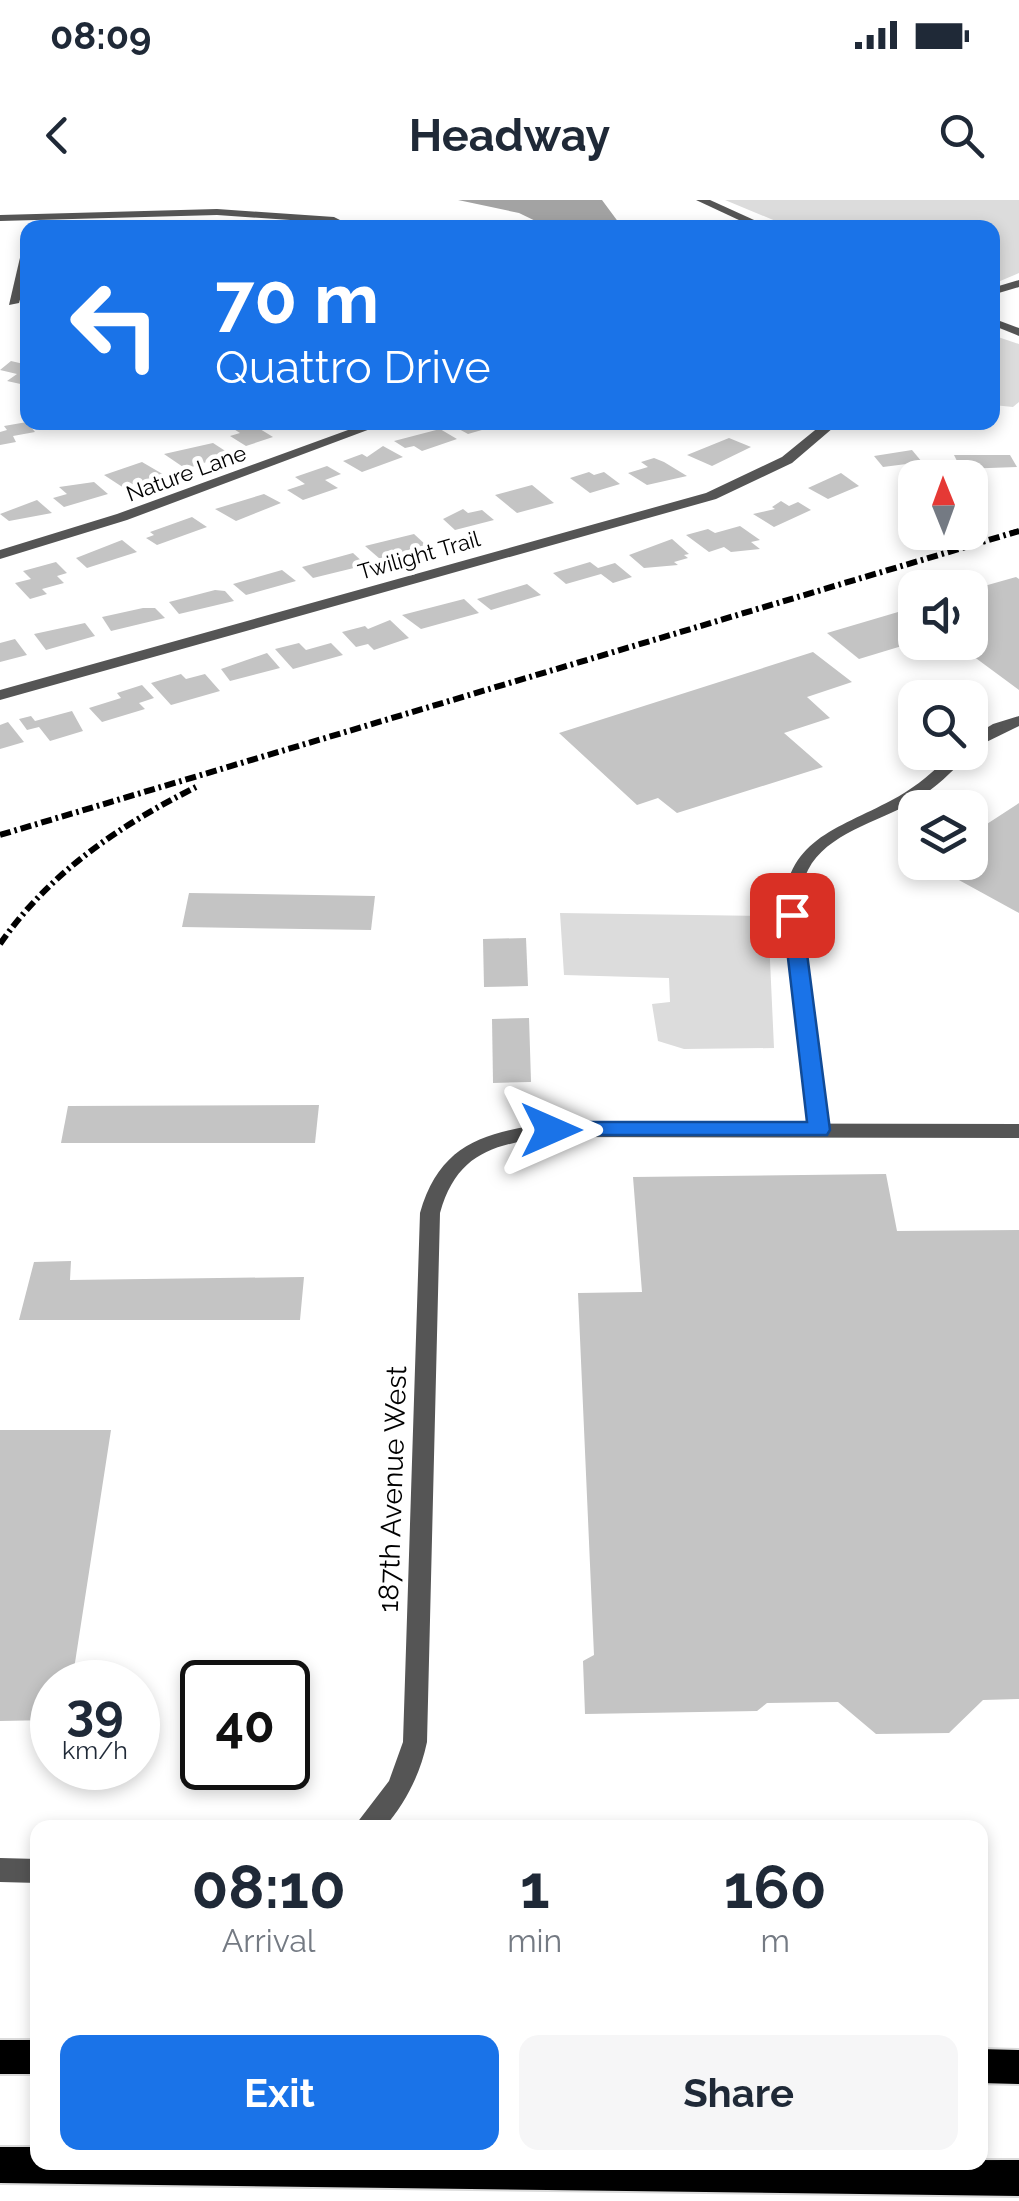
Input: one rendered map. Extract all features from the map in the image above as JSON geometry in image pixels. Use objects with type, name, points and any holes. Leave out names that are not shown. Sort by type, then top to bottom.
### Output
[{"type":"main road","points":[[0,2056],[30,2057]]},
{"type":"main road","points":[[0,2165],[30,2165]]},
{"type":"main road","points":[[392,2170],[1019,2178]]},
{"type":"street","points":[[701,200],[747,220]]},
{"type":"street","points":[[74,220],[216,212],[334,220]]},
{"type":"street","points":[[6,303],[20,269]]},
{"type":"street","name":"Nature Lane","points":[[0,554],[122,517],[361,430]]},
{"type":"street","name":"Twilight Trail","points":[[0,695],[711,496],[787,460],[824,430]]},
{"type":"street","points":[[988,734],[1019,721]]},
{"type":"street","points":[[946,770],[905,800],[837,834],[816,851],[794,881],[792,915],[819,1130],[1019,1131]]},
{"type":"street","name":"187th Avenue West","points":[[374,1820],[392,1803],[408,1774],[415,1742],[430,1213],[435,1186],[454,1162],[480,1144],[516,1134],[551,1130],[819,1130]]},
{"type":"street","points":[[0,1870],[30,1870]]},
{"type":"shaded area","points":[[458,200],[602,200],[617,220],[534,220],[519,213]]},
{"type":"shaded area","points":[[725,200],[1019,200],[1019,273],[1000,281],[1000,220],[773,220]]},
{"type":"shaded area","points":[[1000,338],[1019,344],[1019,402],[1013,407],[1000,406]]},
{"type":"shaded area","points":[[560,913],[768,916],[774,1048],[684,1049],[658,1041],[652,1004],[670,1002],[669,978],[564,975]]},
{"type":"building","points":[[11,361],[20,363],[20,384],[7,381],[17,374],[0,370]]},
{"type":"building","points":[[20,423],[20,430],[35,432],[13,436],[16,442],[0,445],[0,432],[7,430],[4,426]]},
{"type":"building","points":[[235,430],[262,430],[273,437],[246,446],[230,436],[240,433]]},
{"type":"building","points":[[436,430],[457,439],[422,451],[394,441]]},
{"type":"building","points":[[729,438],[751,447],[712,466],[687,455]]},
{"type":"building","points":[[213,443],[230,454],[186,469],[164,454]]},
{"type":"building","points":[[383,446],[403,457],[362,472],[343,461],[362,454],[367,457]]},
{"type":"building","points":[[912,450],[920,460],[898,460],[898,465],[883,467],[874,456]]},
{"type":"building","points":[[954,455],[1010,455],[1017,467],[988,468],[988,460],[956,460]]},
{"type":"building","points":[[654,458],[687,476],[647,485],[628,473],[648,467],[641,462]]},
{"type":"building","points":[[142,462],[166,476],[127,490],[104,475]]},
{"type":"building","points":[[327,466],[341,474],[325,480],[338,488],[303,500],[287,490],[305,484],[295,477]]},
{"type":"building","points":[[604,472],[620,484],[590,493],[570,478]]},
{"type":"building","points":[[841,473],[859,486],[828,499],[808,488]]},
{"type":"building","points":[[94,482],[108,494],[64,507],[53,498],[67,494],[59,487]]},
{"type":"building","points":[[532,485],[554,503],[517,513],[495,495]]},
{"type":"building","points":[[264,494],[281,503],[236,521],[215,509]]},
{"type":"building","points":[[37,500],[52,513],[9,521],[0,514]]},
{"type":"building","points":[[781,501],[789,506],[798,502],[811,510],[774,527],[753,514],[775,509],[772,507]]},
{"type":"building","points":[[463,509],[468,513],[482,510],[494,520],[455,530],[443,519]]},
{"type":"building","points":[[192,517],[207,527],[157,545],[146,538],[154,535],[150,532]]},
{"type":"building","points":[[740,526],[760,540],[751,542],[760,549],[731,552],[724,547],[709,552],[686,535],[708,529],[715,533]]},
{"type":"building","points":[[414,534],[427,546],[380,559],[365,546]]},
{"type":"building","points":[[672,539],[689,554],[684,555],[688,558],[674,562],[678,565],[644,568],[629,555]]},
{"type":"building","points":[[122,540],[137,552],[87,568],[76,558]]},
{"type":"building","points":[[353,553],[366,565],[313,578],[302,567]]},
{"type":"building","points":[[56,562],[67,573],[57,576],[64,583],[42,589],[47,594],[30,599],[15,583],[31,579],[23,571]]},
{"type":"building","points":[[590,562],[598,568],[615,563],[632,577],[613,583],[601,574],[566,584],[553,573]]},
{"type":"building","points":[[282,570],[296,581],[246,595],[233,584]]},
{"type":"building","points":[[1019,579],[1019,690],[978,660],[988,660],[988,585]]},
{"type":"building","points":[[527,584],[541,595],[491,610],[477,599]]},
{"type":"building","points":[[225,591],[234,601],[179,614],[169,602]]},
{"type":"building","points":[[464,599],[479,613],[421,629],[402,615]]},
{"type":"building","points":[[155,608],[165,618],[111,631],[102,617]]},
{"type":"building","points":[[898,612],[898,647],[859,659],[827,633]]},
{"type":"building","points":[[390,620],[409,638],[374,650],[368,644],[356,647],[342,632],[365,626],[368,629]]},
{"type":"building","points":[[85,623],[95,636],[46,650],[34,634]]},
{"type":"building","points":[[15,639],[27,655],[0,662],[0,643]]},
{"type":"building","points":[[299,643],[306,650],[331,643],[343,655],[293,669],[275,649]]},
{"type":"building","points":[[813,652],[852,682],[807,697],[830,718],[784,733],[823,767],[677,813],[658,798],[637,805],[559,733]]},
{"type":"building","points":[[267,653],[280,668],[230,681],[221,669]]},
{"type":"building","points":[[181,674],[186,679],[205,674],[220,691],[171,705],[151,683]]},
{"type":"building","points":[[142,685],[154,698],[139,703],[145,709],[102,722],[89,708],[121,698],[117,693]]},
{"type":"building","points":[[72,711],[83,731],[50,741],[39,727],[27,730],[19,719],[31,716],[35,721]]},
{"type":"building","points":[[8,722],[24,742],[0,749],[0,725]]},
{"type":"building","points":[[1019,803],[1019,913],[959,880],[988,880],[988,823]]},
{"type":"building","points":[[189,893],[375,896],[371,930],[182,927]]},
{"type":"building","points":[[526,938],[528,986],[484,987],[483,939]]},
{"type":"building","points":[[529,1018],[531,1082],[493,1083],[492,1019]]},
{"type":"building","points":[[319,1105],[315,1143],[61,1143],[68,1106]]},
{"type":"building","points":[[886,1174],[897,1231],[1019,1230],[1019,1699],[983,1700],[949,1733],[876,1734],[838,1702],[767,1703],[757,1711],[585,1714],[583,1661],[594,1655],[578,1293],[642,1292],[633,1177]]},
{"type":"building","points":[[71,1261],[70,1280],[304,1277],[300,1320],[19,1320],[34,1262]]},
{"type":"building","points":[[0,1430],[111,1430],[75,1660],[30,1660],[30,1720],[0,1721]]},
{"type":"railway","points":[[0,835],[1019,531],[1011,533]]},
{"type":"railway","points":[[0,944],[41,895],[88,853],[196,787]]},
{"type":"route","points":[[551,1130],[819,1130],[792,915]]}]
